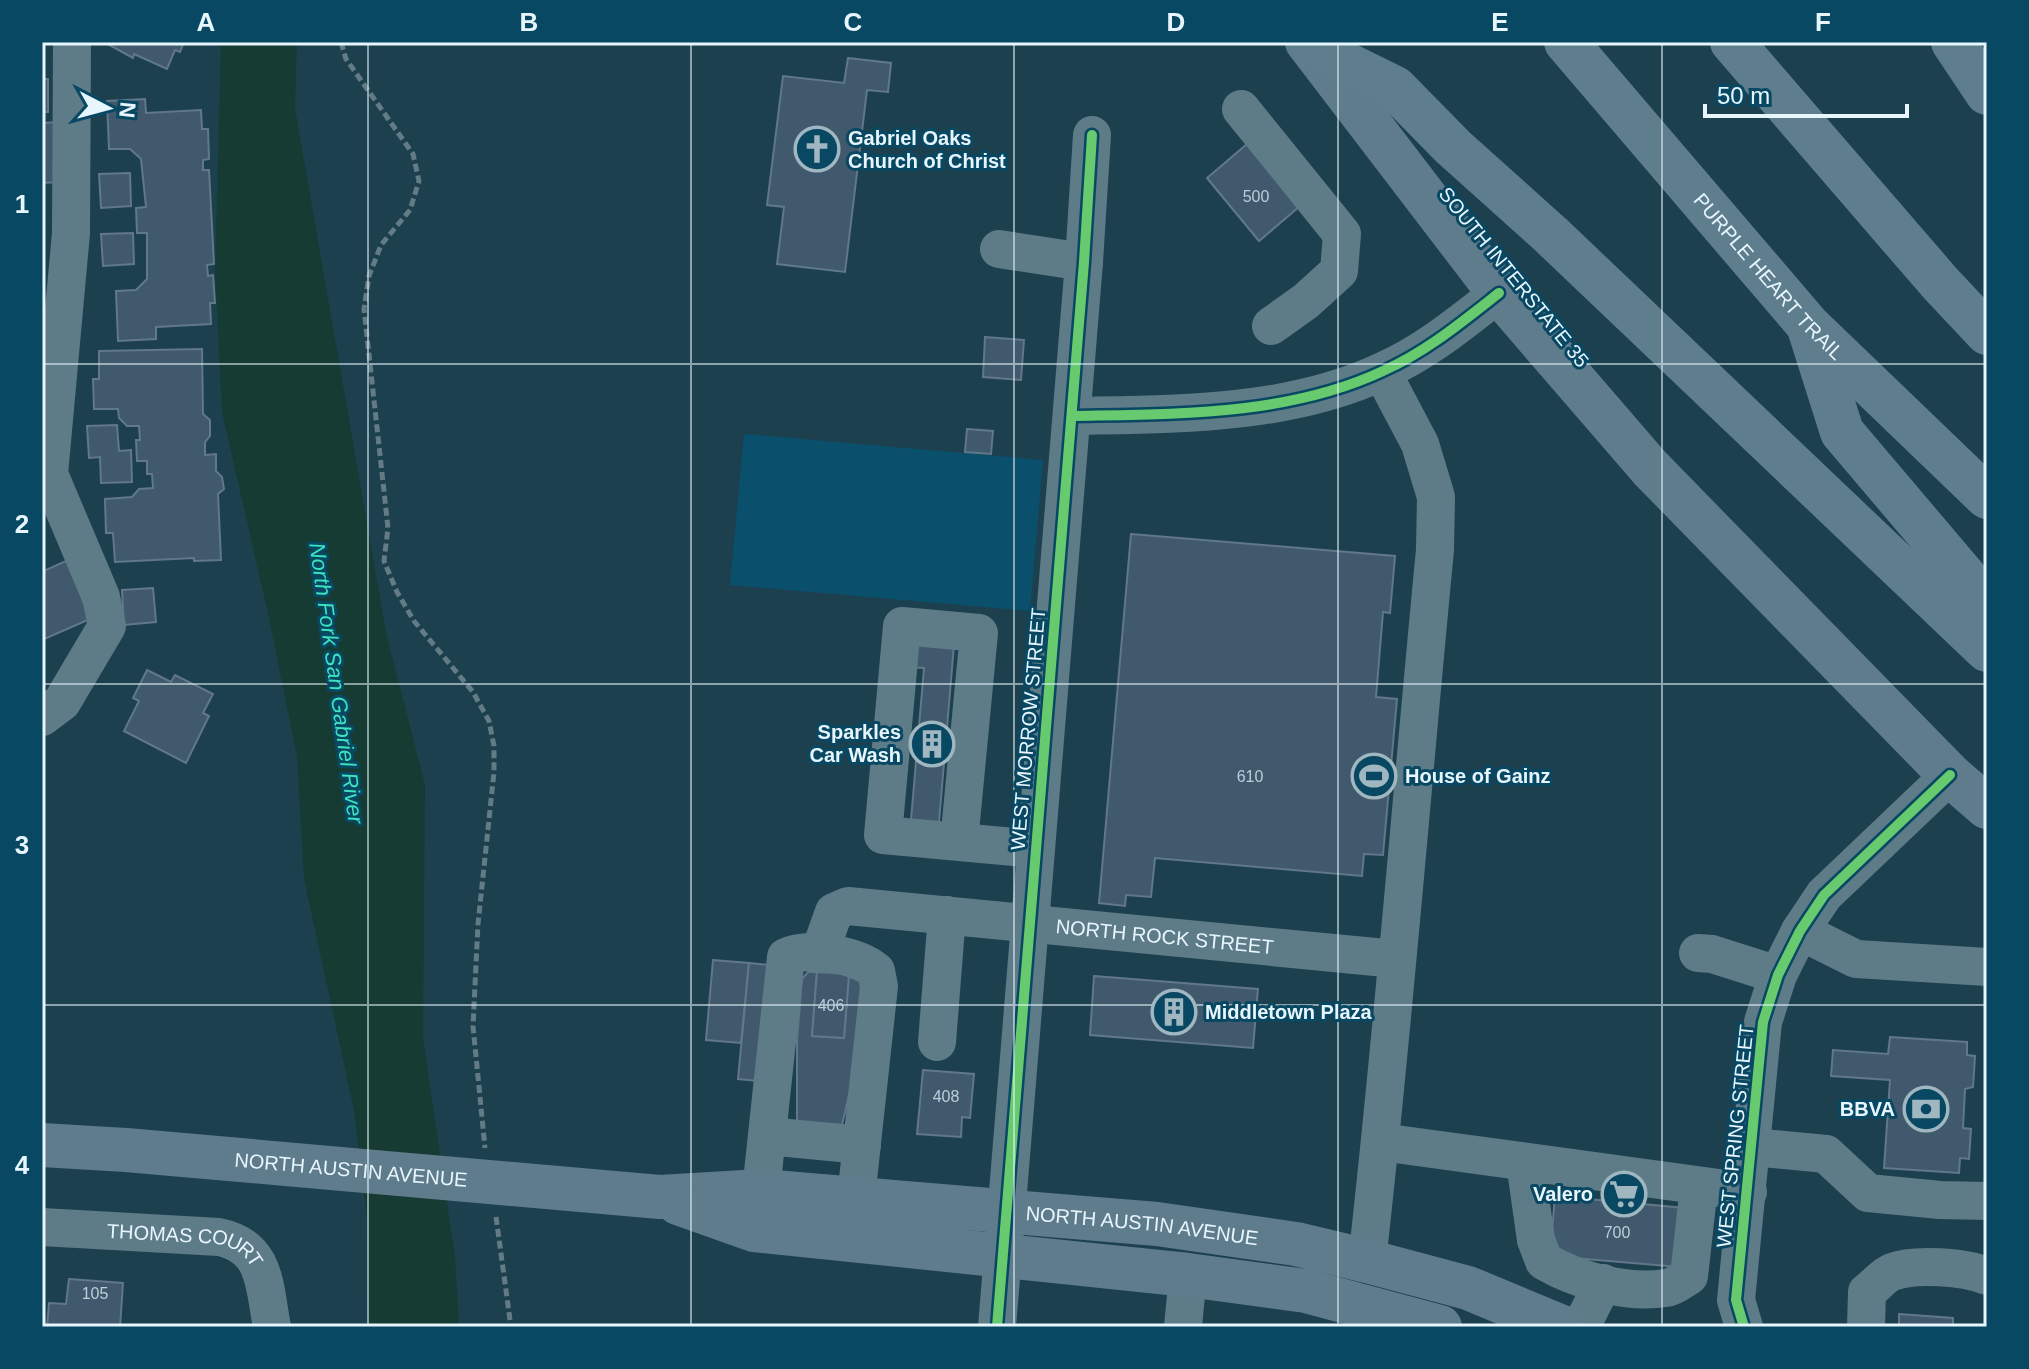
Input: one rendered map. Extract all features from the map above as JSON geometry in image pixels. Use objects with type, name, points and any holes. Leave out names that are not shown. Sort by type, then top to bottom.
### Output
[{"type":"highway","name":"PURPLE HEART TRAIL","points":[[1566,42],[1808,325],[1987,497]]},
{"type":"highway","points":[[1732,42],[1987,333]]},
{"type":"highway","points":[[1953,42],[1987,93]]},
{"type":"highway","points":[[1309,45],[1395,88],[1453,147],[1551,235],[1987,650]]},
{"type":"highway","points":[[1808,325],[1842,432],[1987,603]]},
{"type":"main road","name":"SOUTH INTERSTATE 35","points":[[1309,45],[1499,293],[1650,468],[1950,775],[1987,807]]},
{"type":"main road","name":"NORTH AUSTIN AVENUE","points":[[42,1145],[660,1197],[761,1191],[1157,1224],[1296,1244],[1367,1261],[1468,1288],[1562,1327]]},
{"type":"main road","name":"NORTH AUSTIN AVENUE","points":[[660,1197],[754,1230],[1188,1275],[1306,1291],[1440,1327]]},
{"type":"street","points":[[42,717],[62,702],[107,626],[101,597],[49,474],[71,233],[72,42]]},
{"type":"street","points":[[1241,109],[1342,234],[1339,271],[1306,301],[1271,326]]},
{"type":"street","name":"WEST MORROW STREET","points":[[997,1327],[1092,135]]},
{"type":"street","points":[[999,249],[1084,262]]},
{"type":"street","points":[[1072,416],[1157,415],[1303,398],[1382,372],[1436,342],[1499,293]]},
{"type":"street","points":[[1367,1261],[1381,1142],[1435,550],[1436,497],[1420,444],[1382,372]]},
{"type":"street","points":[[959,842],[979,633],[902,626],[883,835],[959,842],[1036,849]]},
{"type":"street","name":"WEST SPRING STREET","points":[[1733,1318],[1763,1022],[1778,975],[1800,931],[1824,895],[1950,775]]},
{"type":"street","name":"NORTH ROCK STREET","points":[[819,954],[834,912],[848,906],[1396,959]]},
{"type":"street","points":[[937,1042],[947,915]]},
{"type":"street","points":[[1800,931],[1856,959],[1987,967]]},
{"type":"street","points":[[761,1191],[786,957],[797,951],[854,958],[876,971],[879,986],[856,1198]]},
{"type":"street","points":[[1698,953],[1712,954],[1778,975]]},
{"type":"street","points":[[767,1136],[862,1145]]},
{"type":"street","points":[[1381,1142],[1748,1192]]},
{"type":"street","points":[[1752,1147],[1826,1154],[1868,1193],[1987,1201]]},
{"type":"street","points":[[1525,1162],[1536,1240],[1544,1261],[1564,1272],[1633,1288],[1669,1288],[1689,1276],[1699,1186]]},
{"type":"street","name":"THOMAS COURT","points":[[42,1227],[236,1240],[250,1250],[259,1265],[272,1327]]},
{"type":"street","points":[[1866,1327],[1867,1292],[1891,1272],[1932,1267],[1978,1272],[1987,1276]]},
{"type":"street","points":[[1183,1326],[1188,1275]]},
{"type":"street","points":[[1581,1327],[1603,1283]]},
{"type":"path","points":[[341,42],[346,59],[413,154],[419,181],[410,210],[381,245],[369,276],[364,309],[388,528],[384,561],[414,621],[473,692],[489,721],[494,746],[473,1026],[486,1155]]},
{"type":"path","points":[[495,1212],[511,1327]]},
{"type":"shaded area","points":[[744,434],[1043,460],[1030,611],[730,585]]},
{"type":"water","name":"North Fork San Gabriel River","points":[[221,42],[297,42],[295,108],[386,633],[425,785],[423,1038],[455,1257],[459,1327],[368,1327],[367,1218],[354,1110],[304,879],[297,757],[222,412],[215,273]]},
{"type":"building","points":[[104,42],[184,42],[180,52],[175,50],[167,69],[134,54],[133,58]]},
{"type":"building","name":"Gabriel Oaks Church of Christ","points":[[848,58],[891,63],[888,92],[867,90],[845,272],[777,264],[784,207],[767,205],[783,76],[844,83]]},
{"type":"building","points":[[42,79],[48,79],[48,112],[42,112]]},
{"type":"building","points":[[145,99],[146,113],[201,110],[202,129],[208,129],[209,159],[203,160],[203,170],[209,170],[214,264],[207,265],[208,276],[213,275],[215,303],[210,303],[211,324],[156,327],[156,339],[118,341],[116,291],[136,290],[147,279],[147,233],[137,233],[136,208],[146,207],[141,159],[130,149],[109,149],[107,101]]},
{"type":"building","points":[[60,122],[59,182],[42,183],[42,123]]},
{"type":"building","points":[[1247,144],[1299,207],[1259,241],[1207,178]]},
{"type":"building","points":[[130,173],[131,206],[101,208],[99,174]]},
{"type":"building","points":[[133,233],[134,264],[103,266],[101,234]]},
{"type":"building","points":[[985,337],[1024,340],[1021,380],[983,377]]},
{"type":"building","points":[[202,349],[203,414],[210,420],[205,455],[216,454],[216,471],[222,477],[224,489],[218,494],[221,560],[194,561],[194,558],[115,562],[113,533],[106,533],[105,499],[132,497],[139,489],[153,488],[152,474],[147,474],[147,461],[137,461],[139,426],[127,426],[119,418],[118,409],[94,409],[93,379],[99,379],[99,351]]},
{"type":"building","points":[[117,425],[119,451],[131,450],[132,482],[101,483],[100,457],[89,458],[87,426]]},
{"type":"building","points":[[967,429],[993,431],[991,454],[965,452]]},
{"type":"building","points":[[1131,534],[1395,556],[1390,613],[1383,612],[1376,697],[1397,699],[1383,855],[1364,854],[1362,876],[1155,858],[1151,897],[1126,895],[1125,906],[1099,903]]},
{"type":"building","points":[[68,560],[90,619],[42,640],[42,566],[44,571]]},
{"type":"building","points":[[153,588],[156,622],[124,625],[122,590]]},
{"type":"building","name":"Sparkles Car Wash","points":[[911,641],[954,645],[939,822],[911,820],[924,668],[909,667]]},
{"type":"building","points":[[147,670],[171,682],[175,675],[213,694],[203,713],[209,716],[186,763],[124,731],[139,701],[133,698]]},
{"type":"building","points":[[713,960],[749,963],[741,1043],[706,1040]]},
{"type":"building","points":[[749,963],[769,965],[758,1081],[738,1079]]},
{"type":"building","points":[[808,972],[817,972],[812,1036],[844,1038],[849,974],[863,983],[857,1061],[842,1125],[797,1122],[797,1040],[802,979]]},
{"type":"building","points":[[817,972],[849,974],[844,1038],[812,1036]]},
{"type":"building","name":"Middletown Plaza","points":[[1094,976],[1258,989],[1253,1048],[1090,1035]]},
{"type":"building","name":"BBVA","points":[[1890,1037],[1967,1042],[1967,1055],[1975,1056],[1973,1087],[1965,1089],[1963,1128],[1971,1129],[1969,1159],[1960,1158],[1959,1173],[1884,1168],[1890,1080],[1831,1076],[1833,1050],[1888,1054]]},
{"type":"building","points":[[923,1070],[974,1074],[970,1118],[962,1117],[961,1137],[917,1134]]},
{"type":"building","name":"Valero","points":[[1555,1196],[1685,1208],[1679,1267],[1550,1256]]},
{"type":"building","points":[[69,1279],[123,1283],[120,1327],[47,1327],[49,1303],[66,1304]]},
{"type":"building","points":[[1899,1314],[1953,1318],[1953,1327],[1899,1327]]},
{"type":"cycle path","points":[[997,1327],[1092,135]]},
{"type":"cycle path","points":[[1072,416],[1230,410],[1308,397],[1346,386],[1414,355],[1499,293]]},
{"type":"cycle path","points":[[1744,1327],[1736,1300],[1763,1022],[1778,975],[1800,931],[1824,895],[1950,775]]},
{"type":"place","name":"Gabriel Oaks Church of Christ","points":[[817,149]]},
{"type":"place","name":"Sparkles Car Wash","points":[[932,744]]},
{"type":"place","name":"House of Gainz","points":[[1374,776]]},
{"type":"place","name":"Middletown Plaza","points":[[1174,1012]]},
{"type":"place","name":"BBVA","points":[[1926,1109]]},
{"type":"place","name":"Valero","points":[[1624,1194]]}]
